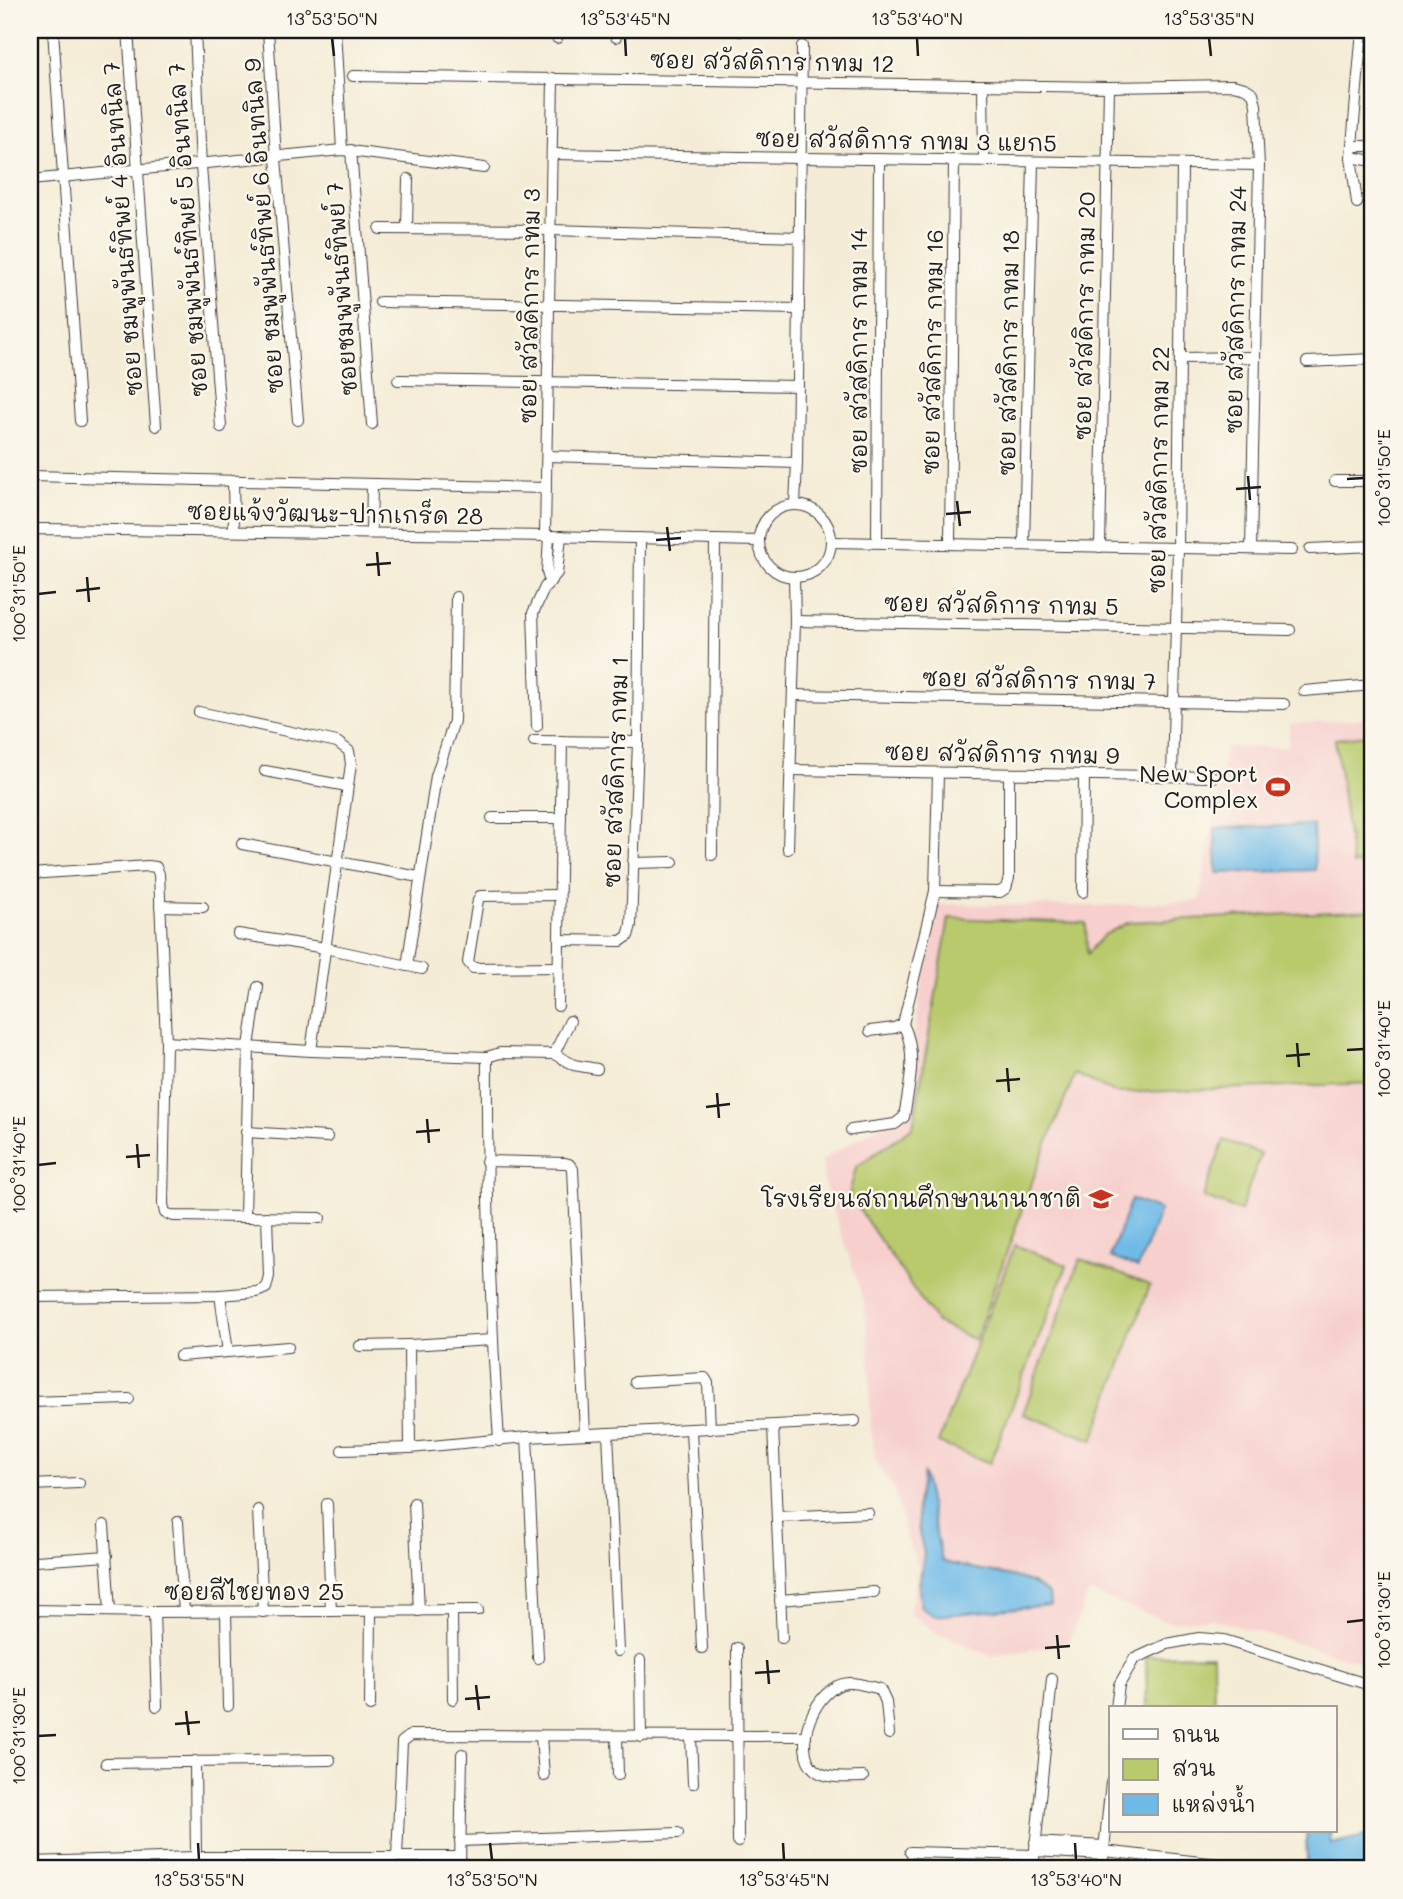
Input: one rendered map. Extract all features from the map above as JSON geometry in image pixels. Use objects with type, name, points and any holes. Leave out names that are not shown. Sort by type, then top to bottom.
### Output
[{"type":"street","points":[[53,30],[80,421]]},
{"type":"street","name":"ซอย ชมพูพันธ์ทิพย์ 4 อินทนิล 7","points":[[128,30],[156,426]]},
{"type":"street","name":"ซอย ชมพูพันธ์ทิพย์ 5 อินทนิล 7","points":[[195,30],[201,166],[221,427]]},
{"type":"street","name":"ซอย ชมพูพันธ์ทิพย์ 6 อินทนิล 9","points":[[268,30],[298,420]]},
{"type":"street","name":"ซอยชมพูพันธ์ทิพย์ 7","points":[[335,30],[372,424]]},
{"type":"street","points":[[1357,202],[1351,152],[1362,30]]},
{"type":"street","points":[[795,504],[802,46]]},
{"type":"street","name":"ซอย สวัสดิการ กทม 12","points":[[352,76],[1109,87],[1233,85]]},
{"type":"street","name":"ซอย สวัสดิการ กทม 3","points":[[550,582],[547,572],[546,488],[553,78]]},
{"type":"street","points":[[983,85],[984,160]]},
{"type":"street","name":"ซอย สวัสดิการ กทม 24","points":[[1233,85],[1253,93],[1259,165],[1251,549]]},
{"type":"street","name":"ซอย สวัสดิการ กทม 20","points":[[1100,547],[1109,87]]},
{"type":"street","points":[[1351,152],[1373,146]]},
{"type":"street","points":[[30,180],[201,166],[347,150],[484,168]]},
{"type":"street","points":[[1351,152],[1373,161]]},
{"type":"street","name":"ซอย สวัสดิการ กทม 3 แยก5","points":[[552,154],[1259,165]]},
{"type":"street","name":"ซอย สวัสดิการ กทม 14","points":[[877,542],[879,159]]},
{"type":"street","name":"ซอย สวัสดิการ กทม 16","points":[[950,544],[954,160]]},
{"type":"street","name":"ซอย สวัสดิการ กทม 18","points":[[1024,545],[1033,162]]},
{"type":"street","name":"ซอย สวัสดิการ กทม 22","points":[[1172,776],[1178,548],[1182,164]]},
{"type":"street","points":[[407,229],[408,179]]},
{"type":"street","points":[[380,229],[551,230],[800,237]]},
{"type":"street","points":[[380,302],[799,309]]},
{"type":"street","points":[[1180,358],[1254,357]]},
{"type":"street","points":[[1307,362],[1373,359]]},
{"type":"street","points":[[398,380],[798,387]]},
{"type":"street","points":[[547,456],[797,463]]},
{"type":"street","points":[[30,476],[546,488]]},
{"type":"street","points":[[233,480],[234,531]]},
{"type":"street","points":[[1335,481],[1373,481]]},
{"type":"street","points":[[371,533],[372,484]]},
{"type":"street","points":[[795,504],[809,507],[821,515],[829,527],[831,542],[828,556],[820,567],[808,575],[794,578],[780,575],[769,567],[761,555],[758,541],[761,527],[769,515],[781,507],[795,504]]},
{"type":"street","name":"ซอยแจ้งวัฒนะ-ปากเกร็ด 28","points":[[30,530],[371,533],[758,541]]},
{"type":"street","points":[[537,726],[533,613],[545,587],[557,573],[561,536]]},
{"type":"street","name":"ซอย สวัสดิการ กทม 1","points":[[559,940],[621,941],[628,936],[631,925],[638,742],[640,538]]},
{"type":"street","points":[[712,855],[715,540]]},
{"type":"street","points":[[831,542],[1292,550]]},
{"type":"street","points":[[1310,549],[1373,546]]},
{"type":"street","points":[[788,849],[794,578]]},
{"type":"street","points":[[407,966],[438,766],[454,721],[456,597]]},
{"type":"street","name":"ซอย สวัสดิการ กทม 5","points":[[795,621],[1290,630]]},
{"type":"street","points":[[1304,691],[1373,685]]},
{"type":"street","name":"ซอย สวัสดิการ กทม 7","points":[[793,695],[1284,704]]},
{"type":"street","points":[[199,712],[343,744],[349,751],[351,764],[311,1051]]},
{"type":"street","points":[[534,741],[638,742]]},
{"type":"street","points":[[558,1006],[562,741]]},
{"type":"street","name":"ซอย สวัสดิการ กทม 9","points":[[790,770],[1214,777]]},
{"type":"street","points":[[265,771],[348,786]]},
{"type":"street","points":[[851,1130],[895,1124],[904,1116],[911,1053],[903,1024],[935,891],[937,772]]},
{"type":"street","points":[[935,891],[1000,892],[1006,888],[1009,878],[1009,774]]},
{"type":"street","points":[[1083,892],[1084,775]]},
{"type":"street","points":[[492,818],[561,818]]},
{"type":"street","points":[[242,845],[419,877]]},
{"type":"street","points":[[633,863],[673,862]]},
{"type":"street","points":[[30,874],[148,866],[156,867],[159,874],[166,1042],[165,1213],[174,1216],[320,1218]]},
{"type":"street","points":[[558,967],[473,968],[468,962],[480,896],[559,895]]},
{"type":"street","points":[[160,906],[203,907]]},
{"type":"street","points":[[239,934],[325,948],[422,969]]},
{"type":"street","points":[[245,1216],[249,1046],[258,987]]},
{"type":"street","points":[[554,1054],[569,1021]]},
{"type":"street","points":[[870,1031],[903,1024]]},
{"type":"street","points":[[166,1042],[311,1051],[487,1057],[500,1053],[554,1054],[574,1065],[597,1069]]},
{"type":"street","points":[[487,1057],[486,1161],[492,1340],[499,1441]]},
{"type":"street","points":[[246,1132],[327,1137]]},
{"type":"street","points":[[486,1161],[565,1163],[573,1169],[585,1434]]},
{"type":"street","points":[[30,1297],[220,1295],[257,1292],[266,1288],[269,1276],[267,1217]]},
{"type":"street","points":[[220,1295],[228,1352]]},
{"type":"street","points":[[360,1346],[409,1346],[492,1340]]},
{"type":"street","points":[[409,1346],[410,1448]]},
{"type":"street","points":[[180,1356],[288,1347]]},
{"type":"street","points":[[635,1382],[705,1378],[708,1383],[710,1429]]},
{"type":"street","points":[[30,1402],[129,1399]]},
{"type":"street","points":[[342,1450],[410,1448],[527,1437],[855,1421]]},
{"type":"street","points":[[773,1426],[782,1638]]},
{"type":"street","points":[[691,1430],[702,1648]]},
{"type":"street","points":[[608,1433],[618,1651]]},
{"type":"street","points":[[527,1437],[538,1658]]},
{"type":"street","points":[[30,1485],[79,1483]]},
{"type":"street","points":[[414,1503],[419,1611]]},
{"type":"street","points":[[327,1504],[331,1611]]},
{"type":"street","points":[[258,1510],[262,1612]]},
{"type":"street","points":[[777,1517],[868,1513]]},
{"type":"street","points":[[178,1522],[184,1612]]},
{"type":"street","points":[[104,1525],[110,1611]]},
{"type":"street","points":[[36,1561],[107,1556]]},
{"type":"street","points":[[780,1600],[874,1592]]},
{"type":"street","name":"ซอยสีไชยทอง 25","points":[[30,1610],[262,1612],[478,1609]]},
{"type":"street","points":[[370,1706],[371,1611]]},
{"type":"street","points":[[452,1611],[453,1699]]},
{"type":"street","points":[[154,1612],[156,1706]]},
{"type":"street","points":[[226,1612],[228,1706]]},
{"type":"street","points":[[1116,1706],[1119,1685],[1134,1659],[1167,1644],[1199,1638],[1224,1640],[1373,1686]]},
{"type":"street","points":[[737,1648],[737,1842]]},
{"type":"street","points":[[640,1660],[641,1737]]},
{"type":"street","points":[[1033,1869],[1052,1679]]},
{"type":"street","points":[[863,1777],[835,1777],[814,1769],[810,1763],[806,1736],[815,1708],[829,1691],[849,1683],[880,1689],[884,1693],[889,1734]]},
{"type":"street","points":[[397,1857],[401,1742],[411,1735],[806,1736]]},
{"type":"street","points":[[541,1736],[544,1776]]},
{"type":"street","points":[[617,1737],[618,1775]]},
{"type":"street","points":[[691,1737],[693,1783]]},
{"type":"street","points":[[460,1869],[462,1755]]},
{"type":"street","points":[[195,1760],[196,1857]]},
{"type":"street","points":[[106,1763],[330,1760]]},
{"type":"street","points":[[1102,1869],[1109,1802]]},
{"type":"street","points":[[460,1841],[678,1833]]},
{"type":"street","points":[[910,1852],[1035,1849],[1104,1851],[1262,1869]]},
{"type":"street","points":[[30,1862],[97,1864],[196,1857],[460,1857]]},
{"type":"shaded area","name":"โรงเรียนสถานศึกษานานาชาติ","points":[[1373,718],[1373,1665],[1212,1619],[1170,1622],[1089,1592],[1068,1643],[992,1656],[937,1633],[909,1613],[919,1570],[907,1539],[894,1488],[876,1463],[871,1429],[869,1346],[864,1302],[824,1182],[822,1160],[903,1112],[934,904],[1096,906],[1199,901],[1226,747],[1288,747],[1290,724]]},
{"type":"green space","points":[[1373,734],[1373,862],[1352,865],[1335,739]]},
{"type":"green space","points":[[1373,910],[1373,1083],[1117,1093],[1075,1074],[1039,1163],[975,1340],[937,1323],[849,1195],[856,1167],[913,1127],[949,918],[1086,923],[1087,954],[1104,935],[1129,922]]},
{"type":"green space","points":[[1224,1140],[1261,1154],[1240,1211],[1203,1197]]},
{"type":"green space","points":[[1015,1245],[1067,1265],[990,1463],[938,1443]]},
{"type":"green space","points":[[1080,1259],[1150,1285],[1093,1440],[1023,1414]]},
{"type":"green space","points":[[1213,1655],[1214,1706],[1147,1706],[1146,1656]]},
{"type":"water","points":[[1313,825],[1315,870],[1217,873],[1215,828]]},
{"type":"water","points":[[1131,1199],[1160,1210],[1138,1268],[1110,1257]]},
{"type":"water","points":[[923,1473],[942,1561],[1030,1582],[1049,1594],[1050,1605],[935,1616],[921,1608],[919,1588],[924,1553],[917,1505]]},
{"type":"water","points":[[1306,1832],[1330,1832],[1331,1844],[1373,1834],[1373,1869],[1313,1869],[1307,1862]]},
{"type":"place","name":"New Sport Complex","points":[[1278,787]]},
{"type":"place","name":"โรงเรียนสถานศึกษานานาชาติ","points":[[1101,1199]]}]
